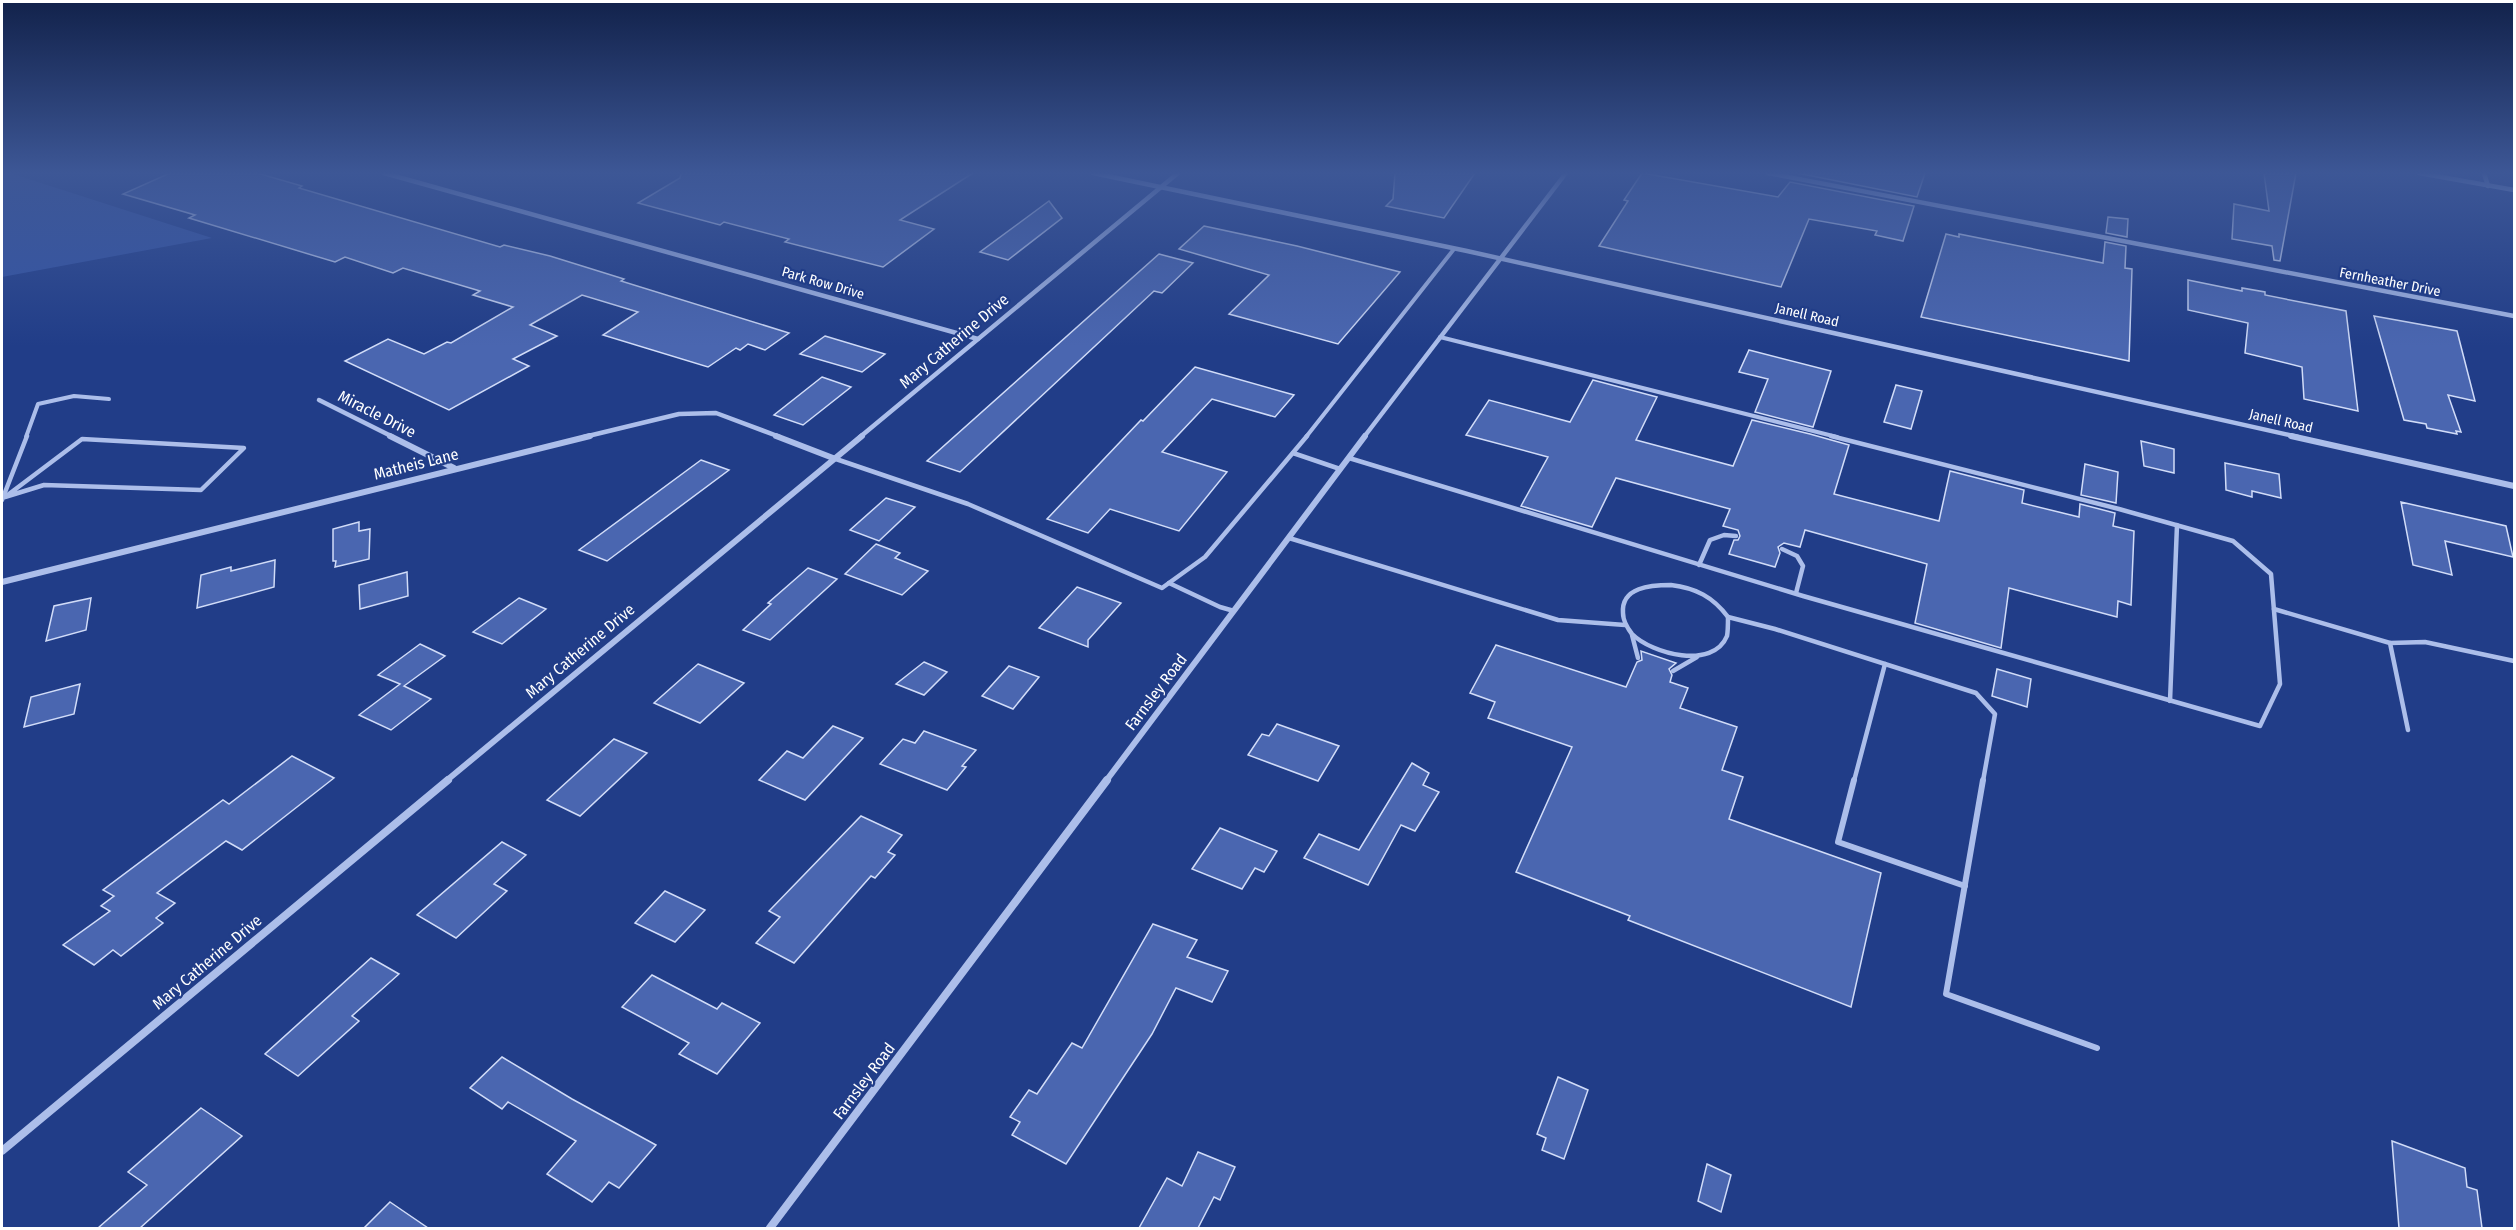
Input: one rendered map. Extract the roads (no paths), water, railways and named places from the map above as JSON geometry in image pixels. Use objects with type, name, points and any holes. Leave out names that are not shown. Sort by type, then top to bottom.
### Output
[{"type":"street","name":"Park Row Drive","points":[[589,230],[978,339]]},
{"type":"street","name":"Mary Catherine Drive","points":[[2,1151],[1108,230]]},
{"type":"street","name":"Janell Road","points":[[1364,230],[2514,486]]},
{"type":"street","name":"Farnsley Road","points":[[770,1228],[1522,230]]},
{"type":"street","name":"Fernheather Drive","points":[[2067,230],[2514,316]]},
{"type":"street","name":"Miracle Drive","points":[[319,400],[455,468]]},
{"type":"street","name":"Matheis Lane","points":[[2,582],[657,418],[701,412],[733,418],[833,458]]},
{"type":"lane","points":[[833,458],[968,504],[1162,588],[1205,557],[1293,453],[1454,249]]},
{"type":"lane","points":[[1349,458],[1699,565],[2260,726],[2280,684],[2271,574],[2233,541],[1440,337]]},
{"type":"lane","points":[[3,499],[39,404],[74,396],[109,399]]},
{"type":"lane","points":[[82,439],[244,448],[201,490],[44,485],[3,499],[82,439]]},
{"type":"lane","points":[[1293,453],[1340,469]]},
{"type":"lane","points":[[2170,701],[2177,525]]},
{"type":"lane","points":[[1699,565],[1710,540],[1724,535],[1736,536]]},
{"type":"lane","points":[[1289,538],[1557,620],[1625,625]]},
{"type":"lane","points":[[1782,549],[1801,559],[1804,567],[1796,593]]},
{"type":"lane","points":[[1169,583],[1220,607],[1234,611]]},
{"type":"lane","points":[[1673,671],[1700,655],[1715,650],[1725,641],[1730,630],[1728,617],[1708,596],[1677,585],[1645,586],[1632,592],[1624,601],[1621,611],[1625,625],[1632,635],[1663,653],[1682,656],[1700,655]]},
{"type":"lane","points":[[2274,609],[2390,643],[2425,642],[2514,661]]},
{"type":"lane","points":[[1728,617],[1775,628],[1976,693],[1995,714],[1946,994],[2097,1048]]},
{"type":"lane","points":[[1632,635],[1638,658]]},
{"type":"lane","points":[[2390,643],[2408,730]]},
{"type":"lane","points":[[1885,664],[1838,842],[1965,886]]}]
